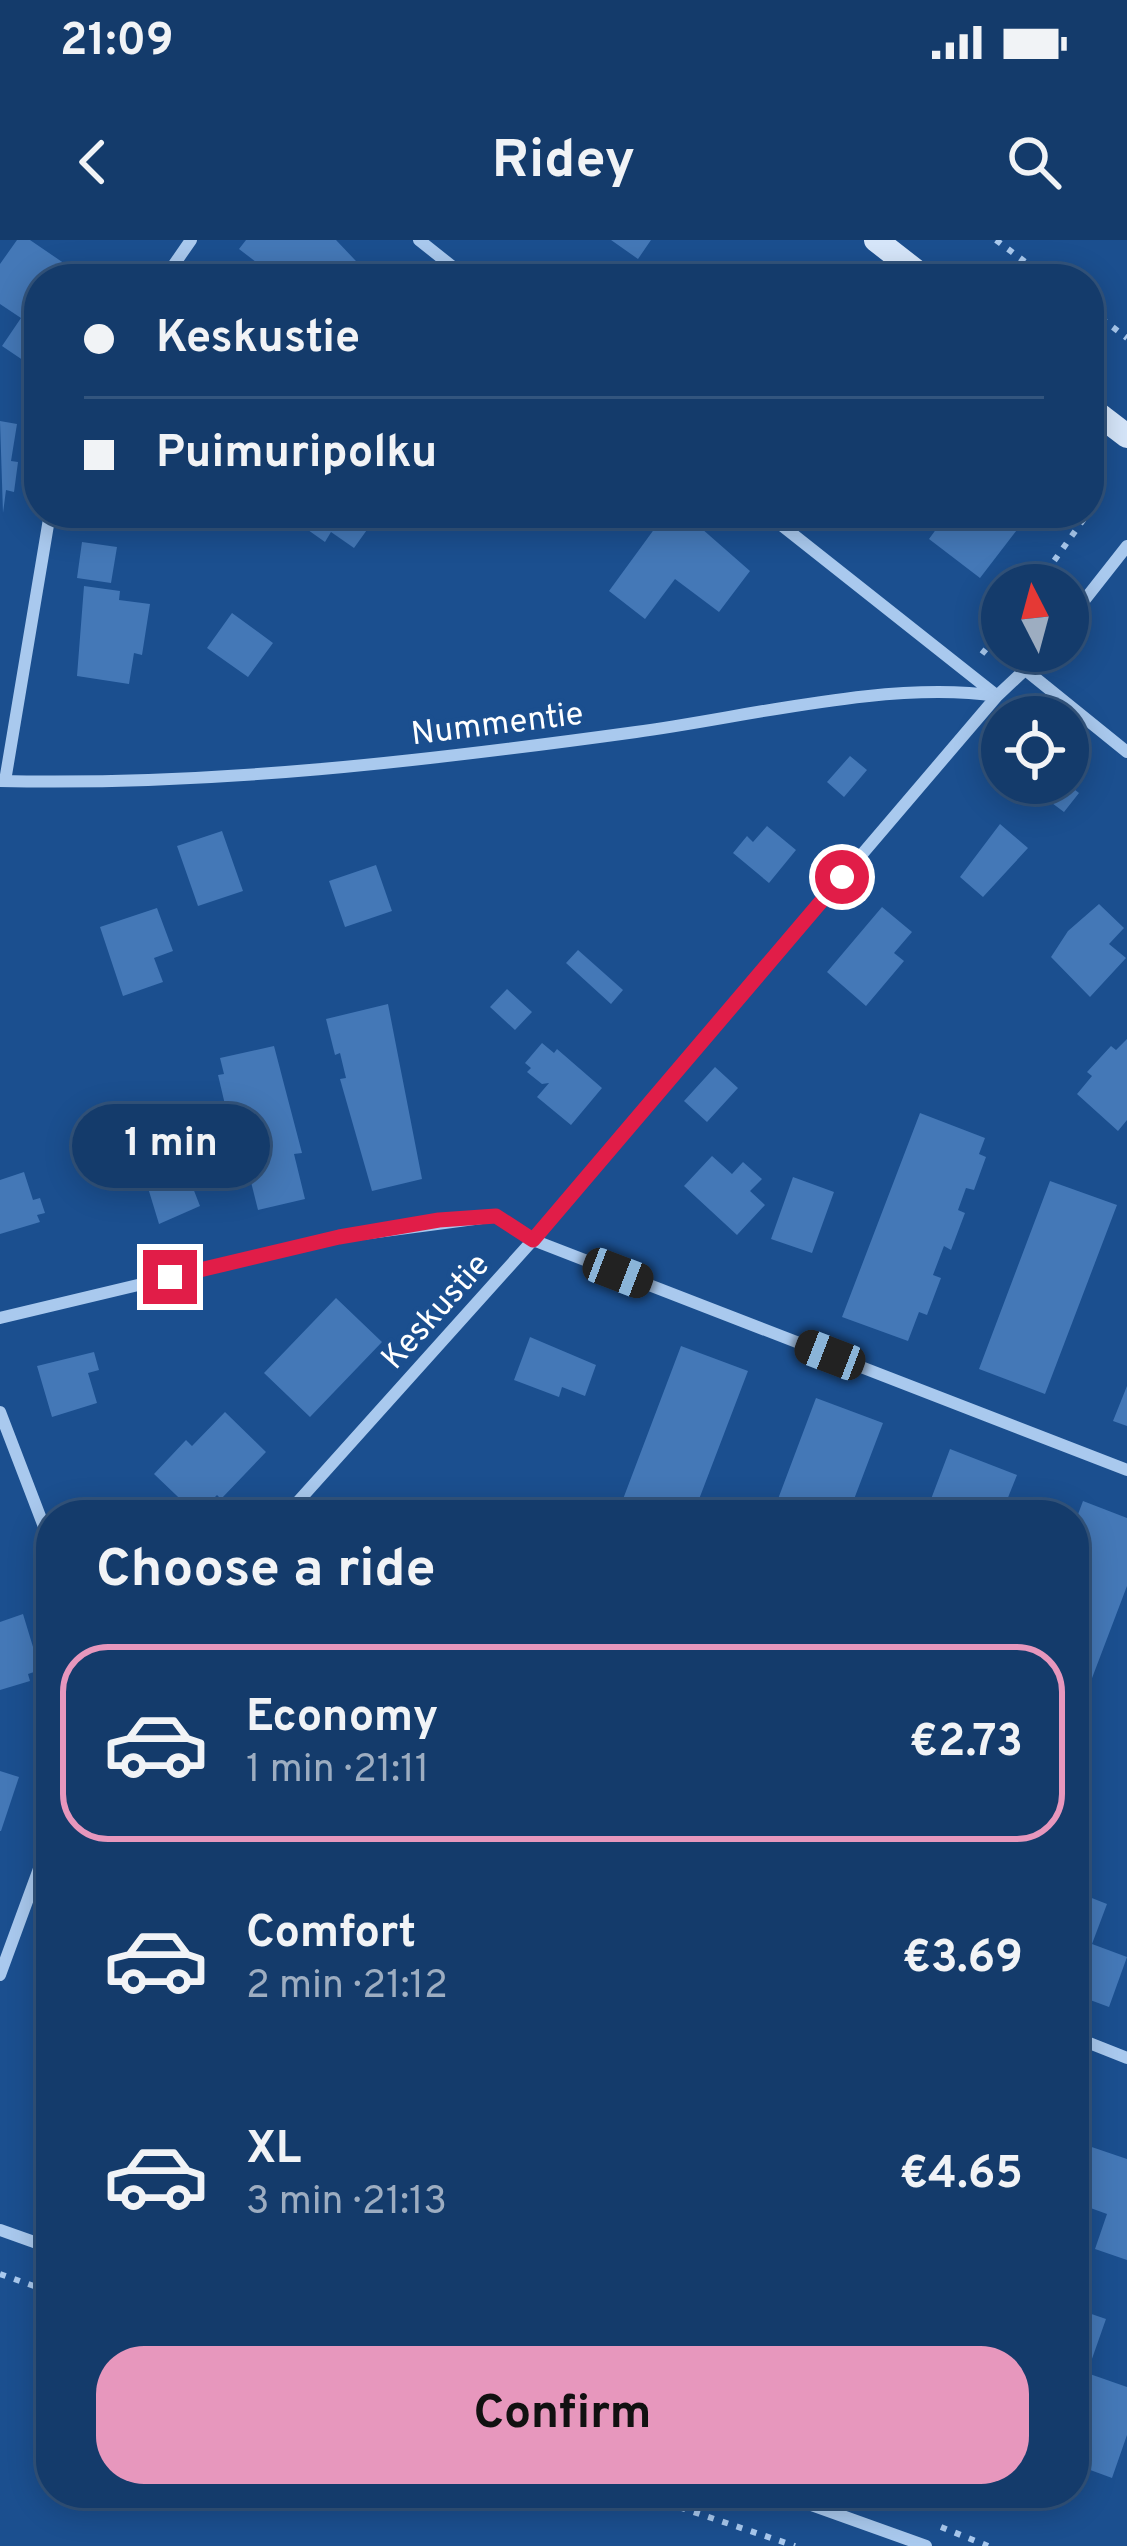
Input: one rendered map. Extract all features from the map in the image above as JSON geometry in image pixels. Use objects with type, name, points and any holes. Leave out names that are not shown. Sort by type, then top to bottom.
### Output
[{"type":"main road","points":[[876,240],[907,264]]},
{"type":"street","points":[[418,240],[449,264]]},
{"type":"street","points":[[3,781],[47,528]]},
{"type":"street","points":[[785,528],[997,696]]},
{"type":"street","points":[[1089,594],[1127,546]]},
{"type":"street","points":[[1028,672],[1127,752]]},
{"type":"street","name":"Keskustie","points":[[997,696],[1028,672]]},
{"type":"street","name":"Nummentie","points":[[3,781],[227,779],[631,733],[943,688],[997,696]]},
{"type":"street","name":"Keskustie","points":[[299,1500],[533,1240],[981,715]]},
{"type":"street","points":[[0,1318],[339,1237],[496,1216],[533,1240],[1127,1470]]},
{"type":"street","points":[[0,1412],[36,1506]]},
{"type":"street","points":[[0,1975],[36,1877]]},
{"type":"street","points":[[1089,2043],[1127,2058]]},
{"type":"street","points":[[0,2230],[36,2243]]},
{"type":"street","points":[[820,2508],[926,2546]]},
{"type":"path","points":[[995,240],[1028,264]]},
{"type":"path","points":[[1052,564],[1077,528]]},
{"type":"path","points":[[968,672],[981,656]]},
{"type":"path","points":[[0,2274],[36,2287]]},
{"type":"path","points":[[682,2508],[795,2546]]},
{"type":"building","points":[[17,240],[30,240],[65,264],[24,264],[24,361],[2,346],[21,318],[0,304],[0,264]]},
{"type":"building","points":[[246,240],[336,240],[359,264],[258,264],[239,249]]},
{"type":"building","points":[[611,240],[651,240],[638,259]]},
{"type":"building","points":[[0,421],[17,424],[11,461],[18,462],[14,492],[6,490],[3,513]]},
{"type":"building","points":[[368,528],[354,548],[331,532],[325,542],[308,530]]},
{"type":"building","points":[[655,528],[701,528],[750,571],[719,612],[675,579],[645,619],[609,591]]},
{"type":"building","points":[[937,528],[1018,528],[991,564],[981,564],[980,578],[929,539]]},
{"type":"building","points":[[82,542],[117,547],[111,583],[77,578]]},
{"type":"building","points":[[84,586],[120,591],[119,600],[150,604],[142,655],[134,653],[129,684],[77,676]]},
{"type":"building","points":[[232,613],[273,643],[248,677],[207,648]]},
{"type":"building","points":[[850,756],[867,770],[844,797],[827,782]]},
{"type":"building","points":[[1000,824],[1028,848],[983,897],[960,877]]},
{"type":"building","points":[[767,826],[796,850],[769,883],[733,853],[747,836],[753,842]]},
{"type":"building","points":[[222,831],[243,891],[198,906],[177,846]]},
{"type":"building","points":[[376,865],[392,911],[345,927],[329,881]]},
{"type":"building","points":[[1099,904],[1124,928],[1109,944],[1126,958],[1090,997],[1051,957],[1068,931]]},
{"type":"building","points":[[882,907],[912,932],[894,953],[904,961],[866,1006],[827,972]]},
{"type":"building","points":[[157,908],[173,951],[154,958],[163,982],[123,996],[100,927]]},
{"type":"building","points":[[578,950],[623,990],[611,1004],[566,963]]},
{"type":"building","points":[[507,989],[532,1012],[515,1030],[490,1007]]},
{"type":"building","points":[[388,1004],[422,1179],[372,1191],[340,1079],[346,1078],[340,1053],[335,1055],[326,1019]]},
{"type":"building","points":[[1127,1039],[1127,1120],[1118,1131],[1077,1094],[1092,1076],[1087,1072],[1111,1046],[1116,1050]]},
{"type":"building","points":[[542,1043],[554,1053],[557,1049],[602,1088],[571,1125],[537,1097],[549,1083],[542,1084],[527,1072],[531,1068],[525,1063]]},
{"type":"building","points":[[274,1046],[302,1153],[294,1154],[305,1199],[258,1210],[247,1166],[240,1168],[218,1075],[224,1074],[220,1058]]},
{"type":"building","points":[[715,1067],[738,1088],[707,1122],[684,1101]]},
{"type":"building","points":[[920,1113],[985,1138],[979,1154],[986,1157],[974,1190],[966,1188],[958,1210],[965,1213],[951,1250],[944,1246],[933,1275],[941,1278],[927,1315],[919,1312],[908,1341],[842,1317]]},
{"type":"building","points":[[172,1134],[200,1206],[159,1224],[135,1145]]},
{"type":"building","points":[[712,1156],[732,1174],[743,1162],[762,1179],[750,1191],[765,1205],[737,1235],[684,1186]]},
{"type":"building","points":[[24,1172],[33,1200],[40,1198],[45,1213],[37,1215],[40,1222],[0,1234],[0,1180]]},
{"type":"building","points":[[793,1177],[834,1192],[812,1253],[771,1239]]},
{"type":"building","points":[[1050,1181],[1117,1205],[1045,1394],[979,1369]]},
{"type":"building","points":[[336,1298],[382,1342],[310,1417],[264,1373]]},
{"type":"building","points":[[530,1337],[596,1365],[585,1396],[562,1387],[559,1397],[514,1380]]},
{"type":"building","points":[[681,1346],[748,1371],[699,1500],[623,1500]]},
{"type":"building","points":[[94,1352],[99,1370],[88,1373],[97,1403],[52,1417],[37,1366]]},
{"type":"building","points":[[1127,1386],[1127,1426],[1113,1421]]},
{"type":"building","points":[[816,1398],[883,1423],[854,1500],[778,1500]]},
{"type":"building","points":[[225,1412],[266,1452],[221,1499],[217,1495],[212,1500],[181,1500],[154,1474],[186,1440],[192,1446]]},
{"type":"building","points":[[950,1449],[1017,1475],[1007,1500],[931,1500]]},
{"type":"building","points":[[1089,1503],[1127,1518],[1127,1586],[1089,1686]]},
{"type":"building","points":[[23,1614],[36,1671],[28,1674],[30,1681],[0,1690],[0,1622]]},
{"type":"building","points":[[0,1771],[19,1777],[1,1831],[0,1831]]},
{"type":"building","points":[[1089,1897],[1107,1904],[1092,1944],[1127,1957],[1109,2007],[1089,2000]]},
{"type":"building","points":[[1089,2146],[1127,2159],[1127,2260],[1095,2249],[1107,2214],[1089,2207]]},
{"type":"building","points":[[1089,2313],[1106,2319],[1089,2367]]},
{"type":"building","points":[[1089,2374],[1127,2387],[1127,2435],[1112,2478],[1089,2470]]},
{"type":"route","points":[[170,1277],[339,1237],[439,1220],[496,1216],[533,1240],[842,877]]}]
